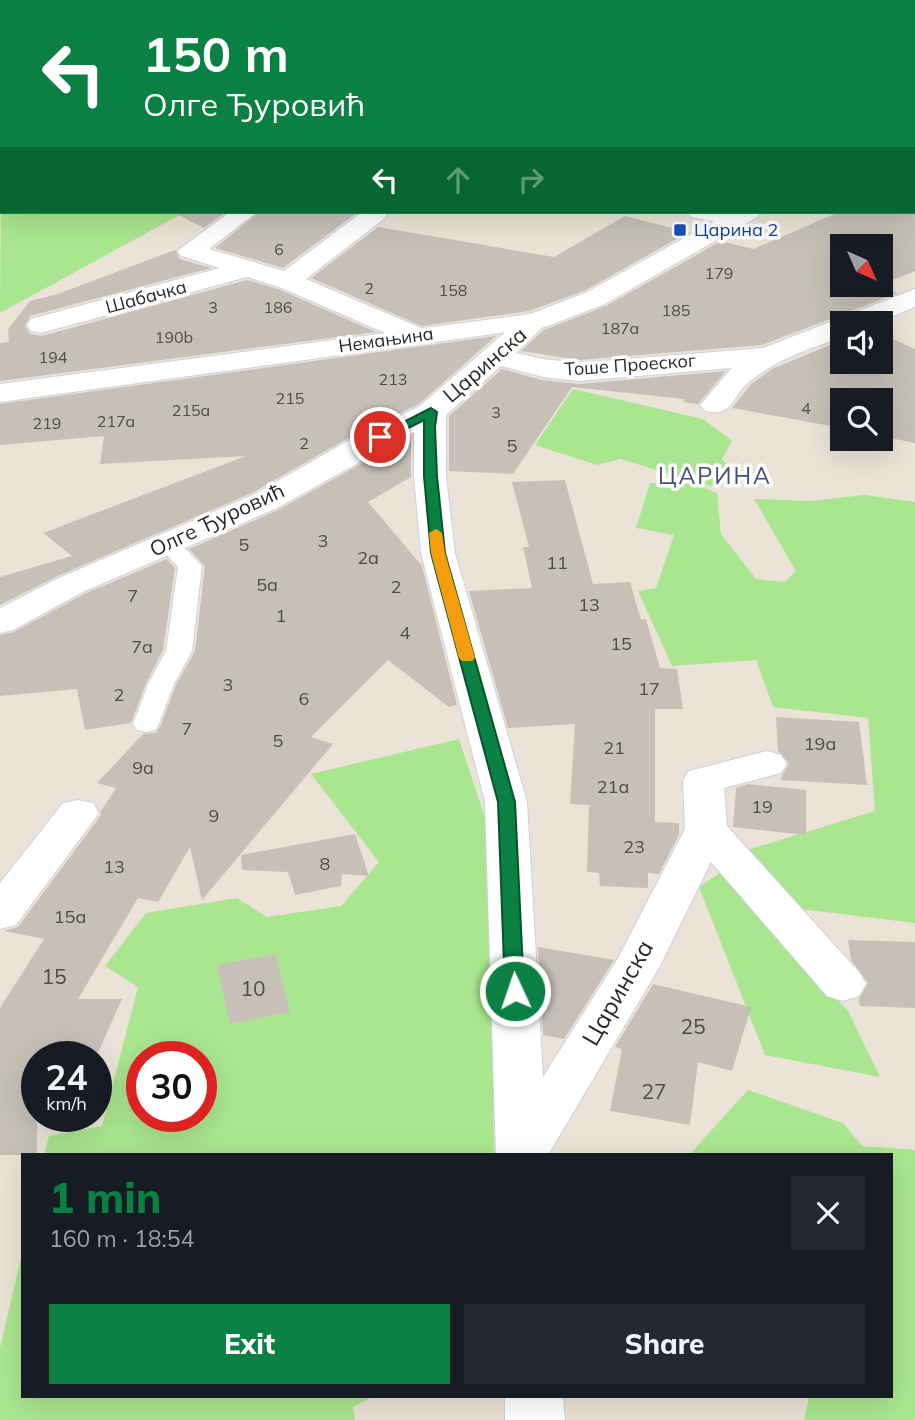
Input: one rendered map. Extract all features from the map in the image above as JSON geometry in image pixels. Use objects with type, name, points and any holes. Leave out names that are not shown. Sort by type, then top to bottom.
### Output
[{"type":"street","points":[[242,214],[190,251],[288,281],[416,336]]},
{"type":"street","points":[[288,281],[375,214]]},
{"type":"street","name":"Немањина","points":[[0,393],[535,321],[596,298],[742,215]]},
{"type":"street","name":"Шабачка","points":[[41,326],[250,268]]},
{"type":"street","points":[[881,311],[915,297]]},
{"type":"street","name":"Царинска","points":[[522,1153],[506,802],[438,553],[430,476],[429,427],[431,412],[535,321]]},
{"type":"street","name":"Тоше Проеског","points":[[715,405],[737,377],[767,356],[830,332]]},
{"type":"street","name":"Тоше Проеског","points":[[495,356],[543,368],[579,372],[767,356]]},
{"type":"street","name":"Олге Ђуровић","points":[[0,622],[73,584],[264,502],[357,449],[431,412]]},
{"type":"street","points":[[767,764],[703,780],[706,829],[844,984]]},
{"type":"street","points":[[6,898],[78,813]]},
{"type":"street","name":"Царинска","points":[[523,1153],[637,966],[706,829]]},
{"type":"street","points":[[534,1398],[535,1420]]},
{"type":"lane","points":[[146,724],[161,684],[178,651],[190,566],[167,543]]},
{"type":"green space","points":[[1,214],[181,214],[0,313]]},
{"type":"green space","points":[[573,389],[703,419],[732,441],[722,459],[736,475],[711,486],[620,459],[597,465],[535,445]]},
{"type":"green space","points":[[650,483],[693,484],[717,493],[721,534],[756,579],[784,582],[796,571],[754,499],[809,501],[865,495],[915,502],[915,923],[800,909],[747,850],[875,811],[868,718],[773,707],[756,660],[672,666],[638,591],[656,588],[674,535],[636,528]]},
{"type":"green space","points":[[459,739],[489,830],[494,1153],[45,1153],[49,1136],[70,1132],[112,1132],[112,1087],[138,987],[105,966],[146,913],[237,898],[267,917],[341,906],[379,862],[311,774]]},
{"type":"green space","points":[[720,873],[848,1011],[880,1077],[765,1055],[699,887]]},
{"type":"green space","points":[[748,1090],[843,1123],[862,1146],[915,1150],[915,1420],[804,1420],[809,1398],[893,1398],[893,1153],[691,1153]]},
{"type":"green space","points":[[21,1258],[21,1398],[370,1398],[353,1407],[355,1420],[0,1420],[0,1348]]},
{"type":"building","points":[[177,214],[223,214],[204,228]]},
{"type":"building","points":[[257,214],[355,214],[283,268],[215,248]]},
{"type":"building","points":[[834,214],[915,214],[915,271],[893,280],[893,234],[830,234],[830,298],[885,298],[851,311],[830,311],[830,319],[762,345],[579,360],[521,351],[544,330],[606,306],[721,241],[753,249]]},
{"type":"building","points":[[625,216],[689,232],[586,290],[529,311],[422,326],[311,278],[378,227],[554,257]]},
{"type":"building","points":[[175,250],[180,259],[211,268],[30,316],[25,326],[30,334],[42,336],[247,280],[278,289],[376,332],[0,381],[0,343],[9,342],[8,329],[30,301],[58,294]]},
{"type":"building","points":[[496,336],[419,404],[345,440],[252,493],[60,575],[0,605],[0,577],[72,556],[43,533],[246,456],[100,464],[104,436],[0,445],[0,404]]},
{"type":"building","points":[[893,339],[915,349],[915,443],[893,439],[893,388],[830,388],[830,426],[732,408],[751,384],[772,369],[830,345],[830,374],[893,374]]},
{"type":"building","points":[[502,369],[542,380],[579,384],[726,371],[698,404],[683,402],[684,399],[572,387],[513,474],[449,471],[449,416]]},
{"type":"building","points":[[411,436],[411,477],[368,502],[422,566],[457,705],[449,707],[388,660],[311,737],[333,744],[202,900],[190,847],[158,902],[138,898],[78,999],[122,999],[103,1041],[21,1041],[21,1132],[37,1132],[37,1153],[0,1155],[0,1008],[44,939],[4,931],[18,927],[101,815],[116,788],[97,783],[143,734],[156,733],[161,725],[176,685],[195,651],[205,566],[189,549],[276,511]]},
{"type":"building","points":[[565,480],[593,584],[630,582],[641,620],[646,619],[660,668],[677,669],[683,709],[655,709],[655,822],[679,823],[679,835],[659,874],[648,873],[648,888],[600,886],[599,873],[587,872],[589,805],[570,804],[575,724],[508,728],[469,591],[532,588],[523,547],[529,547],[512,482]]},
{"type":"building","points":[[167,559],[175,568],[163,650],[146,683],[131,723],[85,730],[77,689],[0,696],[0,635],[14,632],[86,593]]},
{"type":"building","points":[[776,717],[859,722],[867,785],[780,780],[789,763],[778,751]]},
{"type":"building","points":[[748,784],[806,790],[806,835],[733,827],[736,788]]},
{"type":"building","points":[[355,834],[369,876],[342,874],[341,886],[295,895],[288,872],[242,870],[241,855]]},
{"type":"building","points":[[848,940],[915,942],[915,1008],[860,1006],[859,999],[868,983],[851,960]]},
{"type":"building","points":[[538,947],[614,960],[564,1039],[543,1035]]},
{"type":"building","points":[[275,954],[290,1012],[230,1024],[217,965]]},
{"type":"building","points":[[653,984],[751,1007],[732,1071],[698,1062],[690,1125],[610,1111],[622,1049],[615,1047]]},
{"type":"slow traffic","points":[[436,533],[438,553],[467,658]]},
{"type":"place","name":"Царина 2","points":[[680,230]]},
{"type":"district","name":"ЦАРИНА","points":[[715,476]]},
{"type":"route","points":[[380,437],[431,412],[430,476],[438,553],[506,802],[515,991]]}]
